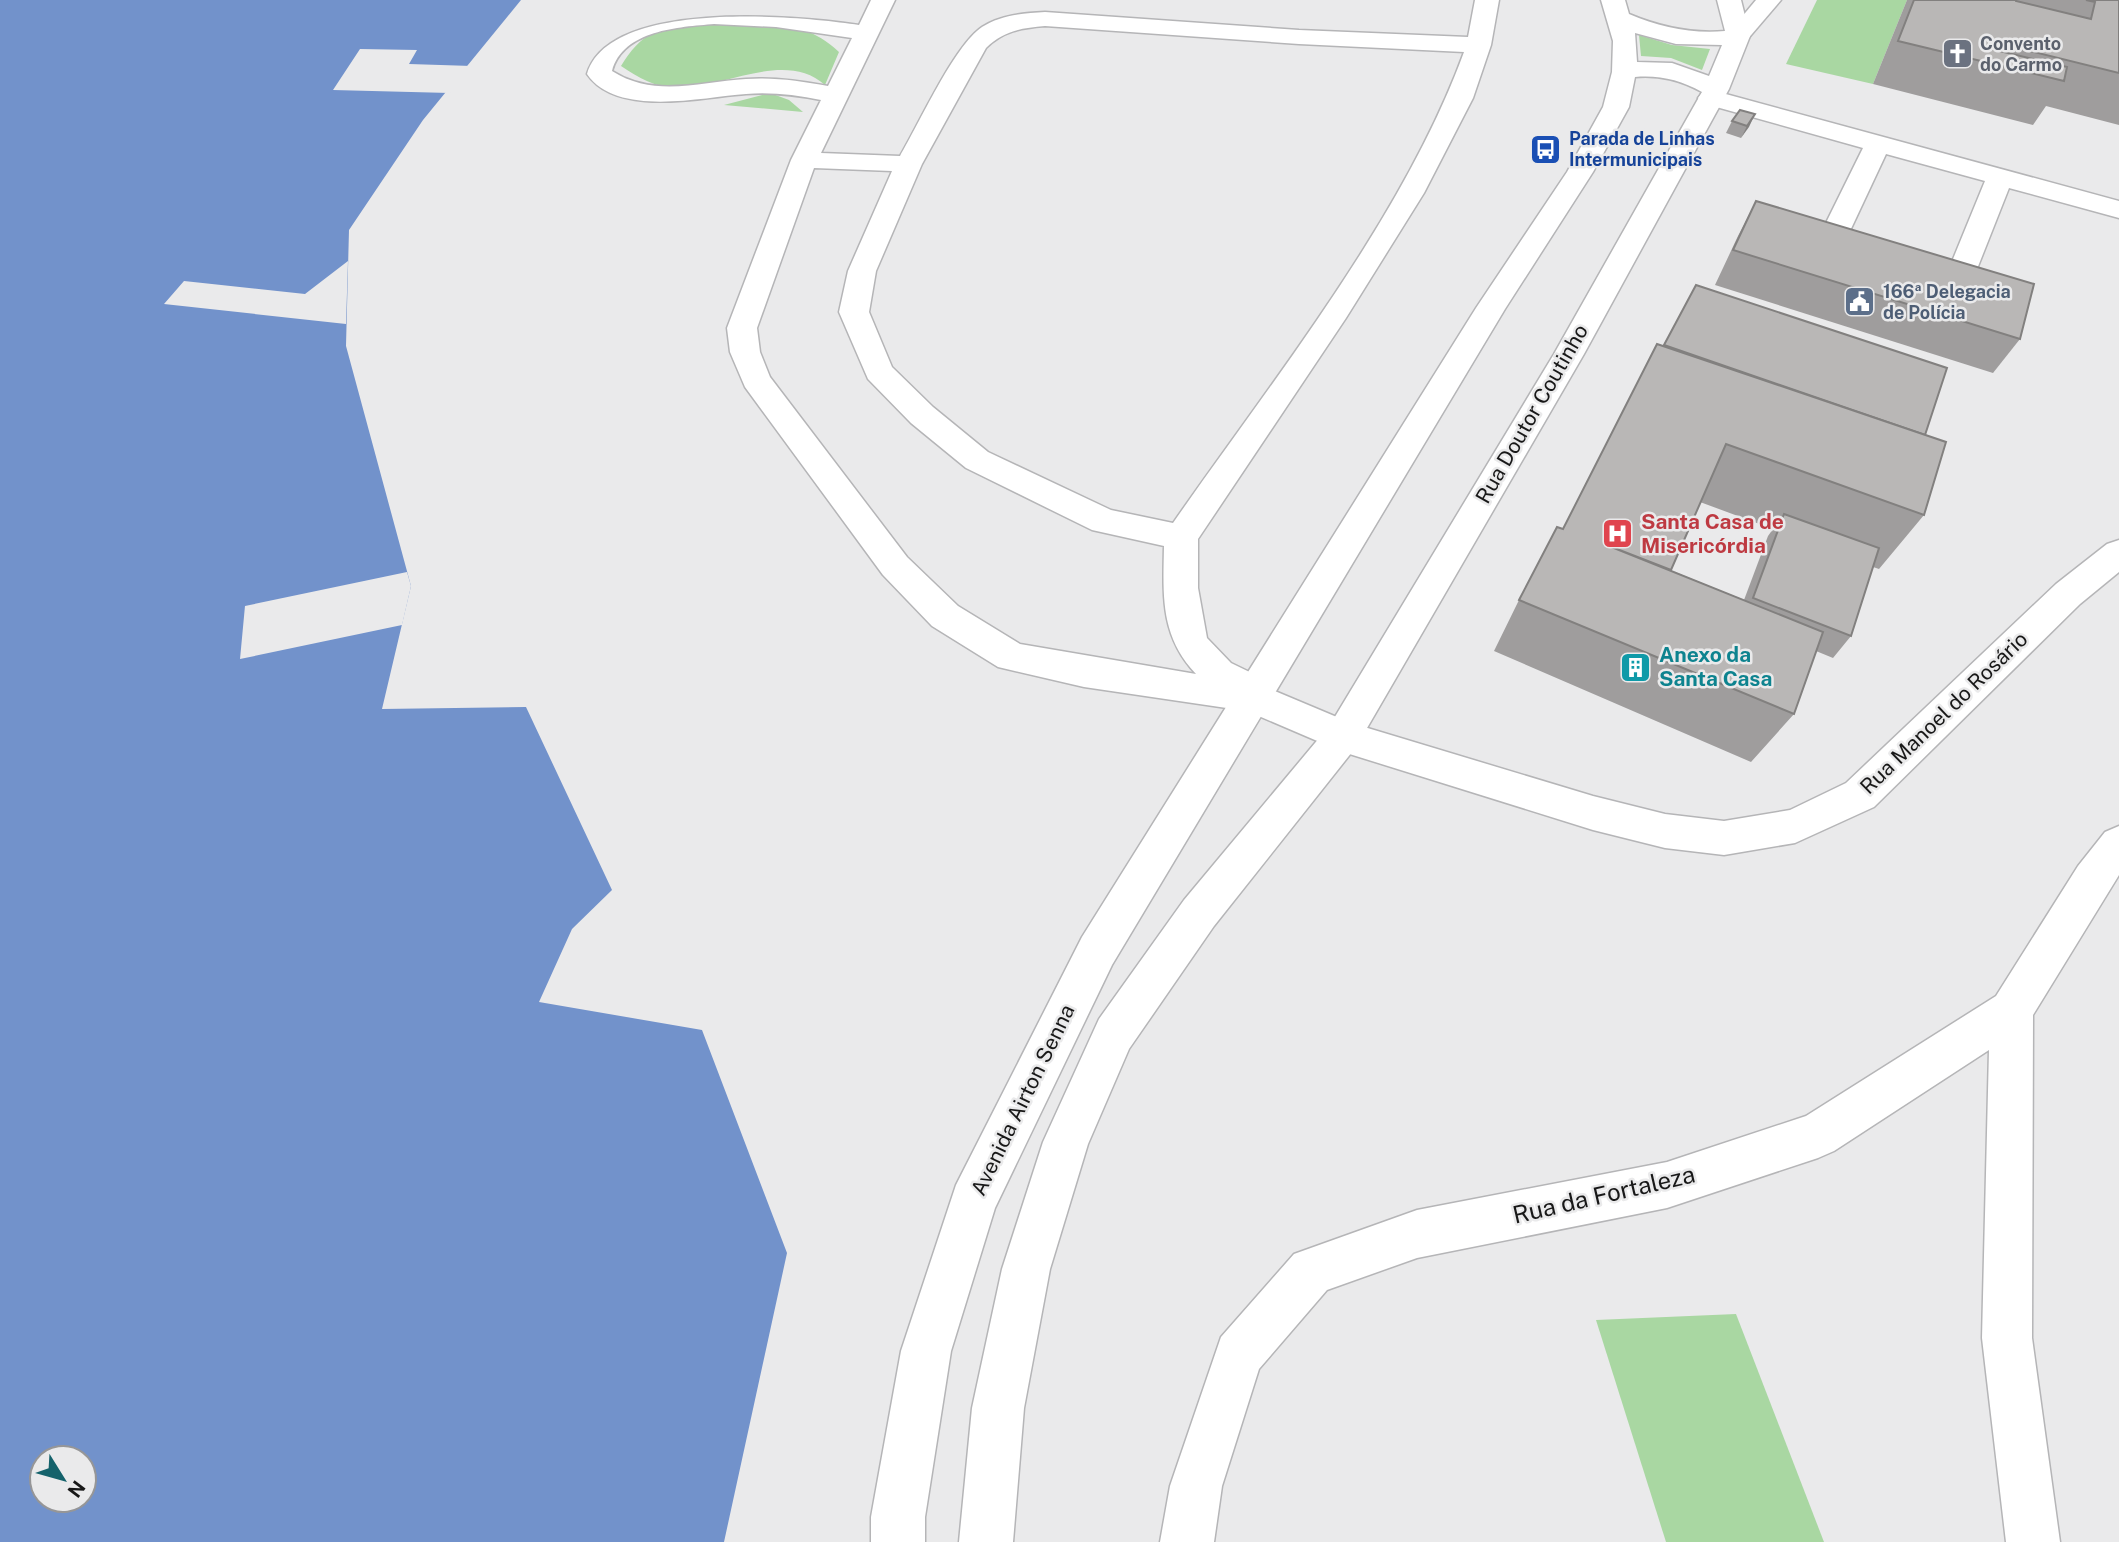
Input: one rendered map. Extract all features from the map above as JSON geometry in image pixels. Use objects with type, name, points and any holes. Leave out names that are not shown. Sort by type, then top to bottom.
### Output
[{"type":"main road","points":[[883,0],[804,160],[742,328],[745,352],[756,380],[895,566],[945,616],[1011,657],[1150,682],[1253,694]]},
{"type":"main road","points":[[1253,694],[1218,673],[1192,646],[1186,630],[1181,588],[1181,537],[1336,311],[1410,194],[1460,98],[1479,45],[1487,0]]},
{"type":"main road","points":[[1616,9],[1669,35],[1719,40],[1738,36],[1729,0]]},
{"type":"main road","name":"Rua Doutor Coutinho","points":[[1343,736],[1569,354],[1713,94],[1738,36],[1769,0]]},
{"type":"main road","points":[[1253,694],[1491,308],[1580,172],[1616,107],[1624,72],[1625,41],[1616,9]]},
{"type":"main road","points":[[836,95],[766,86],[663,94],[638,92],[611,84],[599,74],[601,59],[615,44],[639,28],[666,17],[697,11],[778,17],[868,33]]},
{"type":"main road","points":[[1181,537],[1104,522],[977,460],[922,415],[879,372],[854,312],[862,271],[909,164],[976,45],[989,31],[1011,21],[1045,19],[1299,37],[1479,45]]},
{"type":"main road","points":[[1624,72],[1650,66],[1674,70],[1713,94],[1878,144],[2119,210]]},
{"type":"main road","points":[[1878,144],[1835,233],[1838,243],[1858,258],[1925,275],[1948,276],[1963,269],[2000,177]]},
{"type":"main road","points":[[804,160],[909,164]]},
{"type":"main road","name":"Rua Manoel do Rosário","points":[[1253,694],[1343,736],[1593,813],[1665,831],[1724,838],[1796,826],[1860,795],[2068,594],[2119,553]]},
{"type":"main road","name":"Avenida Airton Senna","points":[[898,1542],[898,1517],[926,1351],[973,1202],[1097,951],[1253,694]]},
{"type":"main road","points":[[986,1542],[998,1408],[1026,1269],[1066,1142],[1114,1034],[1199,913],[1343,736]]},
{"type":"main road","name":"Rua da Fortaleza","points":[[1187,1542],[1196,1486],[1239,1355],[1311,1271],[1417,1234],[1667,1185],[1818,1135],[2011,1012],[2092,879],[2119,844]]},
{"type":"main road","points":[[2011,1012],[2007,1338],[2033,1542]]},
{"type":"green space","points":[[1817,0],[1907,0],[1873,84],[1786,64]]},
{"type":"green space","points":[[693,21],[752,21],[789,25],[823,40],[839,52],[825,85],[809,75],[774,70],[698,86],[672,88],[649,82],[621,66],[636,46],[651,34]]},
{"type":"green space","points":[[1639,35],[1672,45],[1710,49],[1702,70],[1671,58],[1641,56]]},
{"type":"green space","points":[[770,93],[789,100],[803,112],[724,105]]},
{"type":"green space","points":[[1736,1314],[1824,1542],[1666,1542],[1596,1320]]},
{"type":"water","points":[[0,0],[521,0],[423,120],[349,230],[346,346],[411,586],[382,709],[526,707],[612,890],[572,929],[539,1002],[702,1030],[787,1253],[724,1542],[0,1542]]},
{"type":"pier","points":[[360,49],[417,50],[409,64],[472,66],[450,93],[333,90]]},
{"type":"pier","points":[[348,261],[346,324],[164,304],[184,281],[305,294]]},
{"type":"pier","points":[[407,572],[411,586],[402,625],[240,659],[245,606]]},
{"type":"building","points":[[1914,0],[2016,0],[2091,19],[2095,2],[2086,0],[2119,0],[2119,73],[1989,41],[1987,48],[2067,67],[2064,81],[1898,41]]},
{"type":"building","points":[[1740,110],[1755,114],[1747,126],[1732,121]]},
{"type":"building","points":[[1756,201],[2034,284],[2020,339],[1733,250]]},
{"type":"building","points":[[1696,285],[1947,368],[1925,435],[1664,345]]},
{"type":"building","points":[[1657,344],[1946,442],[1924,515],[1726,444],[1671,570],[1604,544],[1823,632],[1794,714],[1519,600],[1557,527],[1563,529]]},
{"type":"building","points":[[1784,514],[1879,548],[1851,636],[1753,598]]},
{"type":"place","name":"Convento do Carmo","points":[[1957,54]]},
{"type":"place","name":"Parada de Linhas Intermunicipais","points":[[1546,149]]},
{"type":"place","name":"166ª Delegacia de Polícia","points":[[1860,302]]},
{"type":"place","name":"Santa Casa de Misericórdia","points":[[1618,534]]},
{"type":"place","name":"Anexo da Santa Casa","points":[[1636,667]]}]
